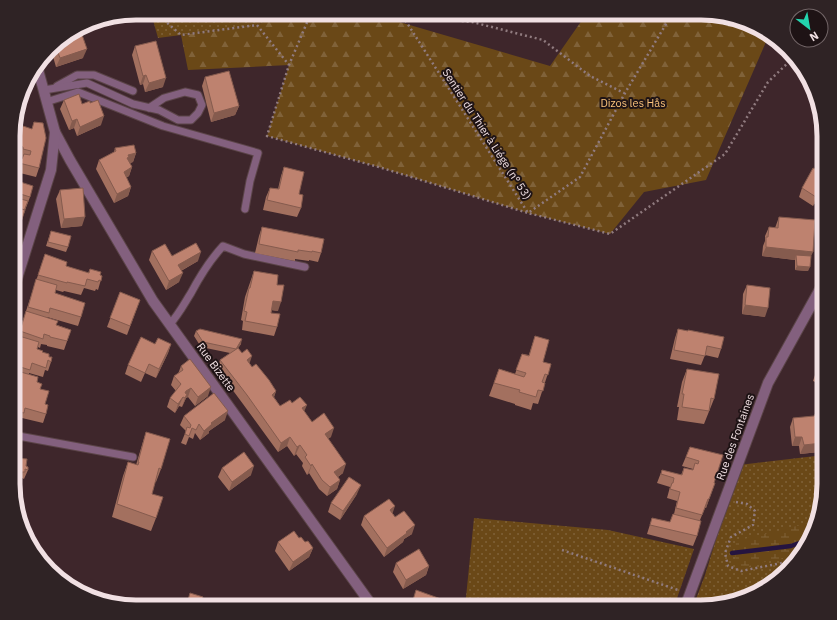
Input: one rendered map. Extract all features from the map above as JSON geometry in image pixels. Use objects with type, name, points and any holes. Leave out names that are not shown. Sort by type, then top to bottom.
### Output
[{"type":"street","points":[[20,268],[50,170],[55,132],[46,102],[48,89],[40,72]]},
{"type":"street","name":"Rue Bizette","points":[[55,132],[153,301],[368,600]]},
{"type":"street","name":"Rue des Fontaines","points":[[688,600],[768,383],[817,295]]},
{"type":"lane","points":[[48,89],[77,75],[94,75],[133,91]]},
{"type":"lane","points":[[48,89],[87,83],[133,104],[149,108],[159,110],[178,120],[192,120],[202,105],[198,95],[185,92],[164,98],[149,108]]},
{"type":"lane","points":[[46,102],[78,92],[163,126],[258,153],[250,181],[245,208]]},
{"type":"lane","points":[[170,324],[177,316],[213,256],[223,246],[244,254],[305,267]]},
{"type":"lane","points":[[20,436],[133,457]]},
{"type":"path","points":[[164,20],[181,35],[257,25],[290,65]]},
{"type":"path","points":[[308,20],[290,65],[267,136],[382,168],[528,213],[580,177],[624,93],[668,20]]},
{"type":"path","name":"Sentier du Thier à Liége (n° 53)","points":[[404,20],[528,213],[610,234],[725,154],[768,82],[790,61]]},
{"type":"path","points":[[454,20],[472,22],[543,40],[590,76],[624,93]]},
{"type":"path","points":[[725,499],[747,504],[755,511],[753,525],[731,537],[725,553],[728,566],[741,572],[786,562]]},
{"type":"path","points":[[562,550],[690,594]]},
{"type":"green space","points":[[153,20],[268,20],[257,25],[158,38]]},
{"type":"green space","name":"Dizos les Hås","points":[[268,20],[396,20],[550,66],[582,20],[709,20],[738,26],[766,41],[706,180],[644,192],[610,234],[528,213],[382,168],[267,136],[289,65],[188,70],[181,35],[257,25]]},
{"type":"green space","points":[[817,456],[817,492],[811,521],[797,548],[783,566],[772,576],[752,588],[738,594],[724,598],[696,600],[705,575],[739,465]]},
{"type":"green space","points":[[474,518],[608,530],[694,549],[676,600],[466,600]]},
{"type":"green space","points":[[810,523],[805,535],[791,556],[735,569],[736,541]]},
{"type":"building","points":[[82,34],[87,49],[60,58],[58,51]]},
{"type":"building","points":[[156,41],[166,78],[149,83],[146,75],[143,76],[135,46]]},
{"type":"building","points":[[229,71],[239,106],[214,113],[205,77]]},
{"type":"building","points":[[79,94],[82,104],[98,100],[104,116],[80,127],[77,119],[72,121],[64,100]]},
{"type":"building","points":[[34,122],[43,123],[46,138],[39,168],[20,163],[24,154],[30,155],[31,151],[23,149],[23,147],[20,146],[20,132],[23,126],[32,129]]},
{"type":"building","points":[[134,145],[136,153],[128,155],[129,157],[127,158],[132,167],[124,172],[131,187],[117,194],[99,160],[116,151],[115,148]]},
{"type":"building","points":[[284,167],[304,172],[299,194],[303,195],[301,208],[267,200],[270,188],[279,189]]},
{"type":"building","points":[[813,168],[817,170],[816,197],[802,188]]},
{"type":"building","points":[[20,182],[33,186],[30,197],[20,194]]},
{"type":"building","points":[[83,188],[85,217],[64,219],[60,190]]},
{"type":"building","points":[[20,199],[28,201],[24,210],[20,209]]},
{"type":"building","points":[[20,209],[25,210],[20,225]]},
{"type":"building","points":[[779,217],[815,220],[813,252],[766,247],[766,237],[768,237],[769,227],[778,228]]},
{"type":"building","points":[[262,227],[324,239],[321,253],[298,250],[298,252],[259,244]]},
{"type":"building","points":[[51,231],[71,236],[68,247],[48,242]]},
{"type":"building","points":[[196,243],[201,252],[178,265],[183,273],[169,281],[152,251],[165,244],[172,256]]},
{"type":"building","points":[[45,254],[67,262],[66,266],[89,273],[90,269],[101,272],[101,281],[99,280],[98,282],[87,279],[85,286],[38,275]]},
{"type":"building","points":[[796,255],[811,256],[810,267],[797,266]]},
{"type":"building","points":[[254,271],[278,275],[277,285],[284,285],[281,302],[273,301],[271,313],[280,314],[277,327],[245,321],[247,312],[244,311]]},
{"type":"building","points":[[36,279],[57,285],[55,293],[85,303],[81,317],[50,308],[49,313],[28,307]]},
{"type":"building","points":[[747,285],[770,288],[768,308],[745,305]]},
{"type":"building","points":[[120,292],[140,300],[130,326],[110,318]]},
{"type":"building","points":[[26,311],[58,321],[56,325],[71,330],[67,341],[44,334],[43,339],[20,331]]},
{"type":"building","points":[[200,329],[242,339],[236,349],[203,342],[196,331]]},
{"type":"building","points":[[678,329],[724,337],[721,349],[707,346],[705,356],[674,350]]},
{"type":"building","points":[[20,336],[39,342],[37,349],[49,354],[49,357],[52,357],[51,362],[48,360],[46,368],[32,363],[30,370],[20,367]]},
{"type":"building","points":[[535,336],[549,340],[543,362],[551,364],[548,375],[545,374],[542,382],[545,383],[543,391],[538,390],[536,397],[519,392],[520,390],[494,383],[499,369],[524,377],[526,373],[516,370],[522,354],[529,356]]},
{"type":"building","points":[[141,337],[155,344],[158,338],[171,344],[159,369],[149,364],[145,373],[128,365]]},
{"type":"building","points":[[238,348],[242,353],[247,349],[252,356],[247,360],[252,367],[256,364],[269,380],[276,391],[272,395],[280,406],[290,400],[292,403],[300,397],[307,405],[302,408],[312,422],[324,413],[334,428],[325,434],[346,464],[334,472],[340,480],[330,487],[322,480],[312,464],[311,466],[305,457],[307,455],[300,445],[297,447],[290,437],[281,443],[220,360]]},
{"type":"building","points":[[190,359],[211,387],[198,397],[191,388],[186,391],[185,393],[187,394],[185,398],[183,397],[178,404],[170,398],[181,384],[174,376],[183,370],[181,366]]},
{"type":"building","points":[[687,369],[719,374],[714,399],[711,398],[709,411],[682,407],[684,394],[682,394]]},
{"type":"building","points":[[20,372],[38,377],[37,382],[42,384],[40,389],[49,391],[45,404],[48,405],[46,414],[25,408],[24,413],[20,412]]},
{"type":"building","points":[[214,393],[228,411],[211,423],[212,424],[204,431],[199,424],[196,430],[192,428],[189,436],[185,434],[187,427],[190,428],[191,425],[184,416]]},
{"type":"building","points":[[816,413],[817,414],[817,444],[804,445],[802,437],[795,437],[793,418],[814,416]]},
{"type":"building","points":[[146,432],[170,439],[161,469],[159,468],[152,494],[163,497],[156,518],[117,504],[128,462],[138,465]]},
{"type":"building","points":[[690,447],[723,455],[715,483],[702,515],[676,508],[680,492],[670,489],[674,478],[661,474],[662,470],[682,475],[684,468],[693,470],[695,463],[698,464],[699,461],[686,457]]},
{"type":"building","points":[[244,452],[254,466],[232,482],[222,468]]},
{"type":"building","points":[[20,458],[27,459],[26,466],[28,467],[28,470],[25,469],[25,472],[22,472],[20,484]]},
{"type":"building","points":[[349,477],[361,485],[343,511],[331,503]]},
{"type":"building","points":[[389,499],[395,506],[390,510],[395,517],[404,511],[415,525],[387,548],[364,516]]},
{"type":"building","points":[[673,514],[701,521],[697,536],[650,525],[652,518],[670,522]]},
{"type":"building","points":[[294,531],[299,538],[301,537],[305,542],[308,541],[313,548],[293,562],[278,542]]},
{"type":"building","points":[[419,549],[429,566],[406,580],[396,563]]},
{"type":"building","points":[[416,590],[441,599],[441,600],[413,600]]},
{"type":"building","points":[[190,593],[203,597],[202,600],[188,600]]},
{"type":"waterway","points":[[732,553],[791,546],[800,543]]}]
